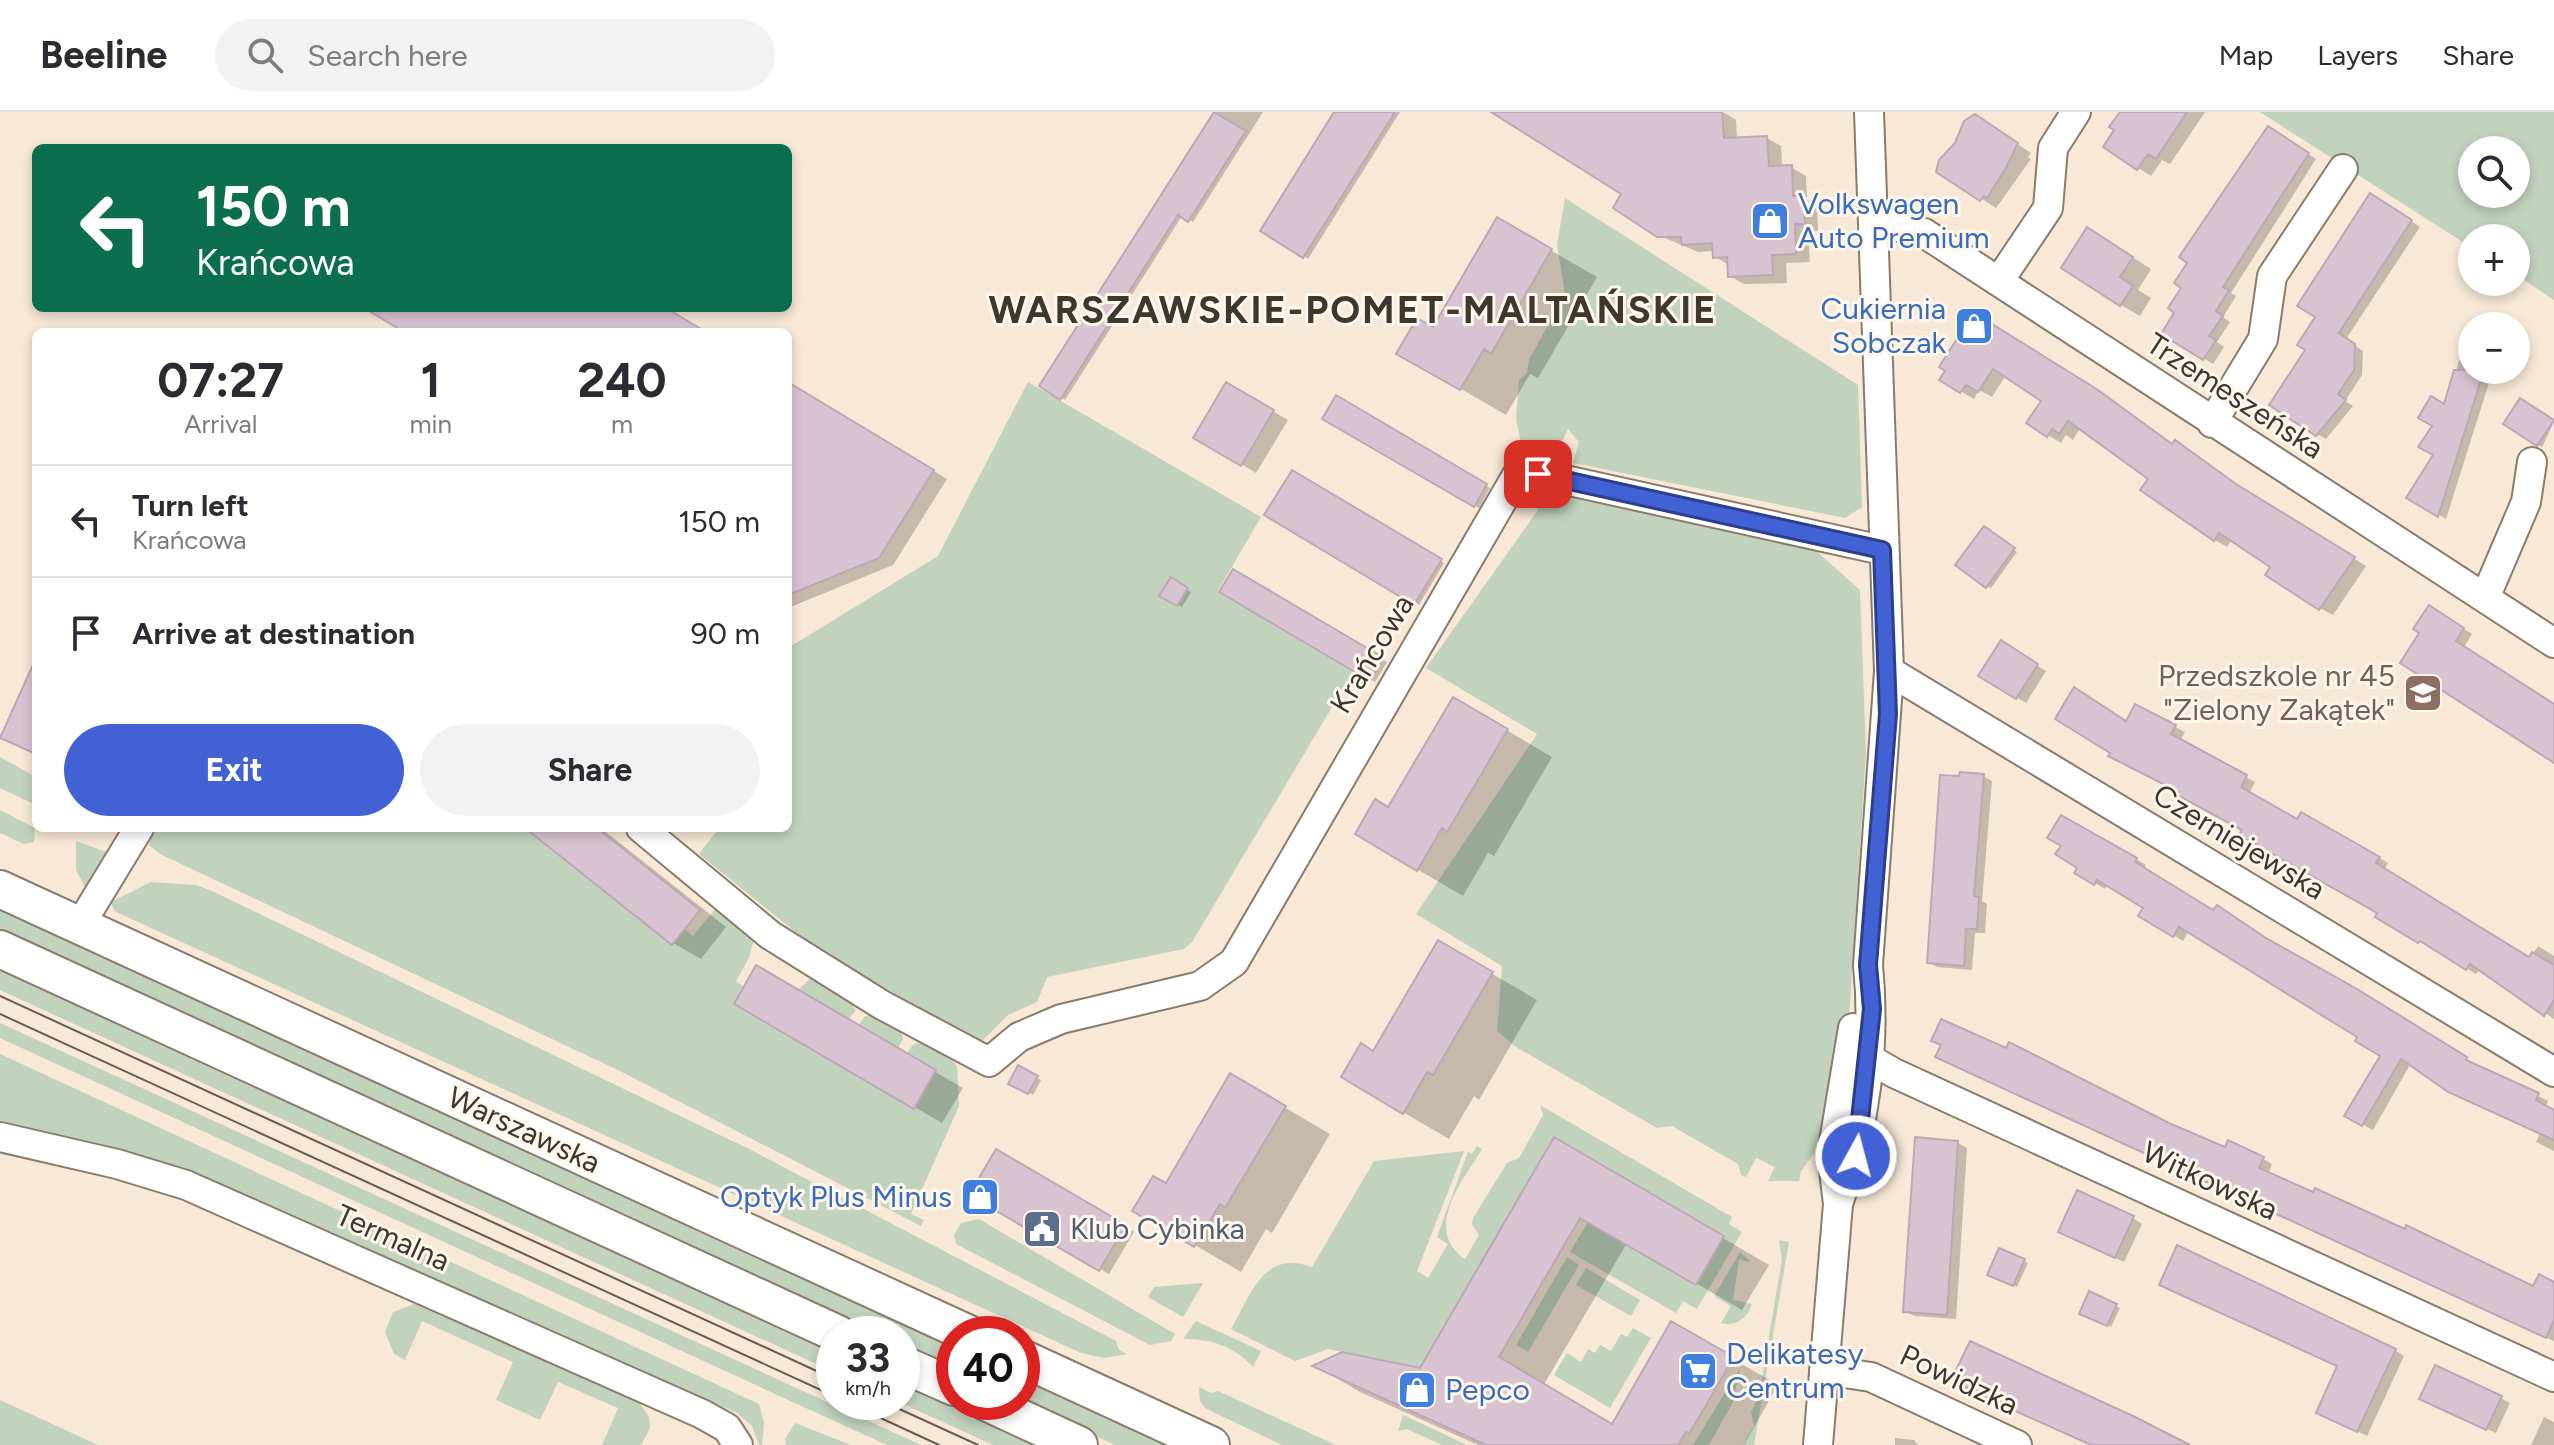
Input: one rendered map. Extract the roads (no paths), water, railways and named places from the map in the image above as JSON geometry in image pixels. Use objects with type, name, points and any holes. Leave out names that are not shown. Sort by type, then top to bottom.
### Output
[{"type":"main road","name":"Warszawska","points":[[0,889],[936,1319]]},
{"type":"main road","name":"Warszawska","points":[[0,949],[816,1324]]},
{"type":"main road","points":[[1040,1366],[1211,1445]]},
{"type":"main road","points":[[1025,1420],[1079,1445]]},
{"type":"street","points":[[1838,1204],[1856,1156],[1868,1058],[1872,1009],[1868,965],[1889,671],[1882,550],[1869,112]]},
{"type":"street","points":[[1999,281],[2048,208],[2053,148],[2076,112]]},
{"type":"street","points":[[2212,423],[2263,339],[2272,276],[2343,169]]},
{"type":"street","name":"Trzemeszeńska","points":[[1873,221],[1924,233],[2554,643]]},
{"type":"street","points":[[2485,598],[2526,502],[2532,462]]},
{"type":"street","name":"Krańcowa","points":[[646,832],[770,935],[882,1005],[989,1062],[1019,1037],[1061,1019],[1200,986],[1234,962],[1520,470],[1882,550]]},
{"type":"street","name":"Czerniejewska","points":[[1889,671],[2554,1072]]},
{"type":"street","points":[[80,925],[137,832]]},
{"type":"street","points":[[1818,1445],[1838,1204],[1832,1154],[1852,1031],[1868,965]]},
{"type":"street","points":[[1852,1031],[1868,1058]]},
{"type":"street","name":"Witkowska","points":[[1868,1058],[2554,1377]]},
{"type":"street","name":"Termalna","points":[[0,1137],[117,1164],[217,1198],[702,1414],[727,1428],[738,1445]]},
{"type":"street","name":"Powidzka","points":[[1824,1370],[1871,1377],[2017,1445]]},
{"type":"tram line","points":[[0,996],[816,1371]]},
{"type":"tram line","points":[[0,1014],[816,1388]]},
{"type":"tram line","points":[[920,1418],[978,1445]]},
{"type":"tram line","points":[[885,1420],[939,1445]]},
{"type":"place","name":"Volkswagen Auto Premium","points":[[1770,221]]},
{"type":"place","name":"Cukiernia Sobczak","points":[[1974,326]]},
{"type":"place","name":"Przedszkole nr 45 \"Zielony Zakątek\"","points":[[2423,693]]},
{"type":"place","name":"Optyk Plus Minus","points":[[980,1197]]},
{"type":"place","name":"Klub Cybinka","points":[[1042,1229]]},
{"type":"place","name":"Delikatesy Centrum","points":[[1698,1371]]},
{"type":"place","name":"Pepco","points":[[1417,1390]]},
{"type":"district","name":"WARSZAWSKIE-POMET-MALTAŃSKIE","points":[[1353,310]]}]
